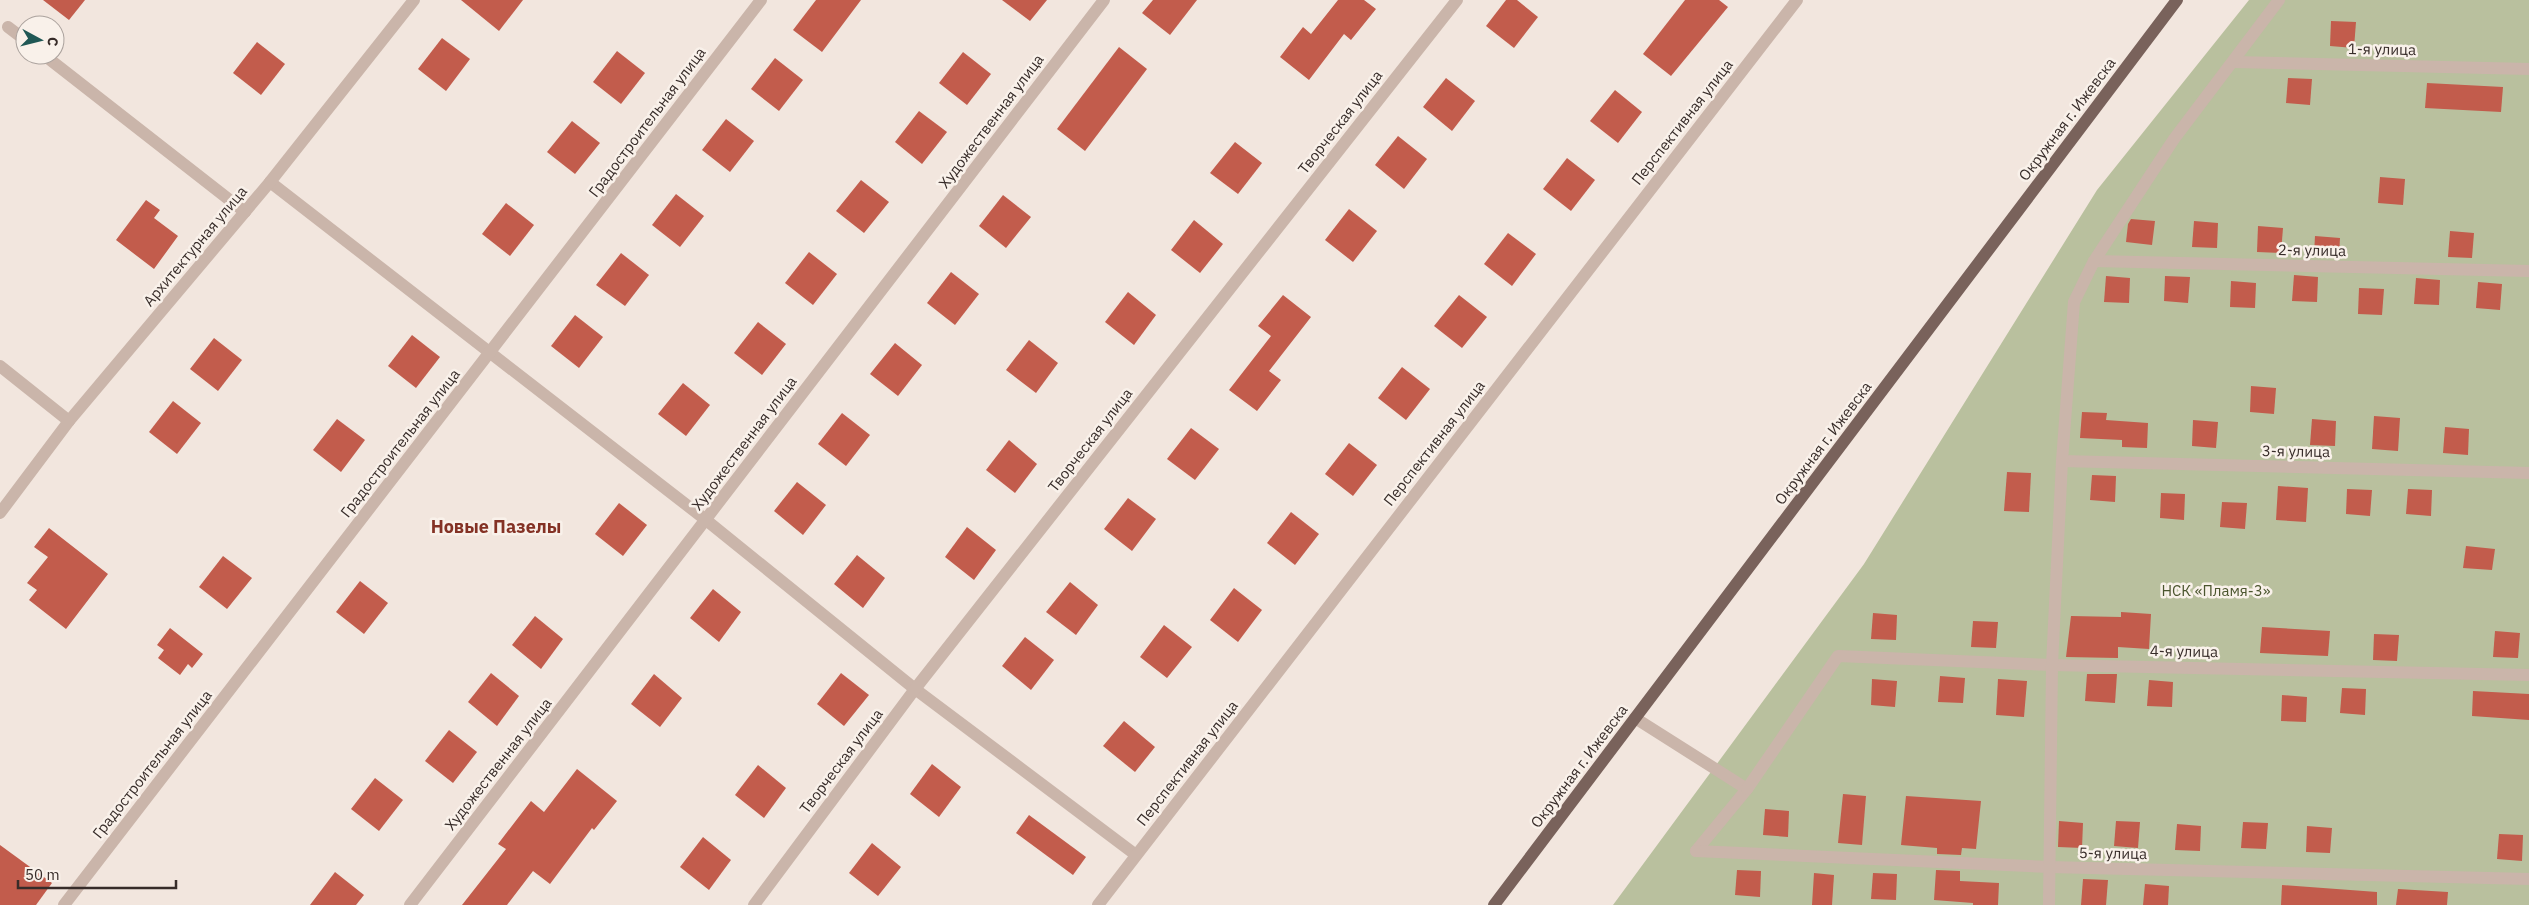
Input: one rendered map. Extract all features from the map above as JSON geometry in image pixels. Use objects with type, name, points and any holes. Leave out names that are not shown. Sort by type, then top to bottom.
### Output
[{"type":"main road","name":"Окружная г. Ижевска","points":[[1494,905],[2177,0]]},
{"type":"street","name":"Архитектурная улица","points":[[0,513],[69,421],[270,182],[414,0]]},
{"type":"street","name":"Градостроительная улица","points":[[64,905],[760,0]]},
{"type":"street","name":"Художественная улица","points":[[410,905],[1104,0]]},
{"type":"street","name":"Творческая улица","points":[[754,905],[915,689],[1457,0]]},
{"type":"street","name":"Перспективная улица","points":[[1098,905],[1797,0]]},
{"type":"street","points":[[2049,905],[2052,664],[2062,461],[2074,302],[2094,261],[2174,140],[2279,0]]},
{"type":"street","points":[[8,27],[15,32]]},
{"type":"street","name":"1-я улица","points":[[2234,62],[2529,69]]},
{"type":"street","points":[[57,65],[245,212]]},
{"type":"street","points":[[270,182],[706,520],[915,689],[1136,855]]},
{"type":"street","name":"2-я улица","points":[[2094,261],[2529,271]]},
{"type":"street","points":[[0,366],[69,421]]},
{"type":"street","name":"3-я улица","points":[[2062,461],[2529,473]]},
{"type":"street","name":"4-я улица","points":[[1747,789],[1838,656],[2052,664],[2529,675]]},
{"type":"street","points":[[1635,718],[1747,789]]},
{"type":"street","name":"5-я улица","points":[[1747,789],[1696,851],[2049,867],[2529,879]]},
{"type":"green space","name":"НСК «Пламя-3»","points":[[2249,0],[2529,0],[2529,905],[1613,905],[1864,564],[2097,190]]},
{"type":"building","points":[[43,0],[85,0],[69,20],[65,15]]},
{"type":"building","points":[[461,0],[523,0],[499,31]]},
{"type":"building","points":[[816,0],[861,0],[822,52],[793,30]]},
{"type":"building","points":[[1002,0],[1047,0],[1030,21]]},
{"type":"building","points":[[1153,0],[1197,0],[1170,35],[1142,13]]},
{"type":"building","points":[[1338,0],[1364,0],[1376,9],[1351,40],[1344,34],[1309,80],[1280,57],[1303,27],[1311,34]]},
{"type":"building","points":[[1506,0],[1517,0],[1538,17],[1514,48],[1486,26]]},
{"type":"building","points":[[1685,0],[1719,0],[1728,7],[1671,76],[1643,54]]},
{"type":"building","points":[[2331,21],[2356,22],[2354,48],[2330,46]]},
{"type":"building","points":[[442,38],[470,59],[446,91],[418,69]]},
{"type":"building","points":[[257,42],[285,64],[261,95],[233,73]]},
{"type":"building","points":[[1119,47],[1147,69],[1085,151],[1057,129]]},
{"type":"building","points":[[617,51],[645,73],[621,104],[593,82]]},
{"type":"building","points":[[963,52],[991,74],[967,105],[939,83]]},
{"type":"building","points":[[775,58],[803,80],[779,111],[751,89]]},
{"type":"building","points":[[1446,78],[1475,101],[1452,131],[1423,107]]},
{"type":"building","points":[[2288,78],[2312,79],[2310,105],[2286,103]]},
{"type":"building","points":[[2427,83],[2503,87],[2501,112],[2425,108]]},
{"type":"building","points":[[1615,90],[1642,112],[1618,143],[1590,121]]},
{"type":"building","points":[[919,111],[947,132],[922,164],[895,142]]},
{"type":"building","points":[[726,119],[754,141],[730,172],[702,150]]},
{"type":"building","points":[[572,121],[600,143],[575,174],[547,152]]},
{"type":"building","points":[[1398,136],[1427,159],[1404,189],[1375,165]]},
{"type":"building","points":[[1235,142],[1262,163],[1238,194],[1210,173]]},
{"type":"building","points":[[1567,158],[1595,180],[1571,211],[1543,189]]},
{"type":"building","points":[[2380,177],[2405,179],[2403,205],[2378,203]]},
{"type":"building","points":[[861,180],[889,202],[864,233],[836,211]]},
{"type":"building","points":[[676,194],[704,216],[680,247],[652,225]]},
{"type":"building","points":[[1003,195],[1031,217],[1006,248],[979,226]]},
{"type":"building","points":[[146,200],[160,210],[154,218],[178,236],[154,269],[116,240]]},
{"type":"building","points":[[506,203],[534,225],[510,256],[482,234]]},
{"type":"building","points":[[1349,209],[1377,231],[1353,262],[1325,240]]},
{"type":"building","points":[[2131,219],[2155,221],[2152,245],[2126,242],[2128,224]]},
{"type":"building","points":[[1194,220],[1223,244],[1200,273],[1171,250]]},
{"type":"building","points":[[2194,221],[2218,223],[2217,248],[2192,247]]},
{"type":"building","points":[[2258,226],[2283,228],[2281,253],[2257,252]]},
{"type":"building","points":[[2450,231],[2474,233],[2472,258],[2448,257]]},
{"type":"building","points":[[1508,233],[1536,254],[1512,286],[1484,264]]},
{"type":"building","points":[[2315,236],[2340,238],[2339,256],[2314,254]]},
{"type":"building","points":[[809,252],[837,274],[813,305],[785,283]]},
{"type":"building","points":[[621,253],[649,275],[625,306],[596,285]]},
{"type":"building","points":[[951,272],[979,294],[955,325],[927,303]]},
{"type":"building","points":[[2294,275],[2318,277],[2317,302],[2292,301]]},
{"type":"building","points":[[2106,276],[2130,278],[2129,303],[2104,302]]},
{"type":"building","points":[[2165,276],[2190,277],[2188,303],[2164,301]]},
{"type":"building","points":[[2416,278],[2440,280],[2439,305],[2414,304]]},
{"type":"building","points":[[2231,281],[2256,283],[2255,308],[2230,307]]},
{"type":"building","points":[[2478,282],[2502,284],[2500,310],[2476,308]]},
{"type":"building","points":[[2359,288],[2384,289],[2382,315],[2358,314]]},
{"type":"building","points":[[1128,292],[1156,315],[1134,345],[1105,322]]},
{"type":"building","points":[[1283,295],[1311,317],[1269,371],[1281,380],[1257,411],[1229,390],[1271,336],[1258,326]]},
{"type":"building","points":[[1459,295],[1487,317],[1462,348],[1434,326]]},
{"type":"building","points":[[575,315],[603,337],[579,368],[551,346]]},
{"type":"building","points":[[758,322],[786,344],[762,375],[734,353]]},
{"type":"building","points":[[412,335],[440,357],[416,388],[388,366]]},
{"type":"building","points":[[214,338],[242,360],[218,391],[190,369]]},
{"type":"building","points":[[1029,340],[1058,363],[1036,393],[1006,370]]},
{"type":"building","points":[[895,343],[922,365],[898,396],[870,374]]},
{"type":"building","points":[[1402,367],[1430,389],[1406,420],[1378,398]]},
{"type":"building","points":[[683,383],[710,405],[686,436],[658,414]]},
{"type":"building","points":[[2251,386],[2276,388],[2274,414],[2250,412]]},
{"type":"building","points":[[173,401],[201,423],[177,454],[149,432]]},
{"type":"building","points":[[2082,412],[2107,413],[2106,420],[2148,423],[2147,448],[2122,447],[2122,440],[2080,438]]},
{"type":"building","points":[[842,413],[870,435],[846,466],[818,444]]},
{"type":"building","points":[[2374,416],[2400,418],[2398,451],[2372,449]]},
{"type":"building","points":[[337,419],[365,440],[341,472],[313,450]]},
{"type":"building","points":[[2312,419],[2336,421],[2335,446],[2310,445]]},
{"type":"building","points":[[2193,420],[2218,422],[2216,448],[2192,446]]},
{"type":"building","points":[[2445,427],[2469,429],[2468,455],[2443,453]]},
{"type":"building","points":[[1191,428],[1219,449],[1195,480],[1167,459]]},
{"type":"building","points":[[1009,440],[1037,464],[1015,493],[986,470]]},
{"type":"building","points":[[1349,443],[1377,465],[1353,496],[1325,474]]},
{"type":"building","points":[[2007,472],[2031,473],[2029,512],[2004,511]]},
{"type":"building","points":[[2092,475],[2116,476],[2115,502],[2090,500]]},
{"type":"building","points":[[797,482],[826,505],[803,535],[774,511]]},
{"type":"building","points":[[2278,486],[2308,488],[2306,522],[2276,520]]},
{"type":"building","points":[[2347,489],[2372,490],[2370,516],[2346,514]]},
{"type":"building","points":[[2408,489],[2432,490],[2431,516],[2406,514]]},
{"type":"building","points":[[2161,493],[2185,494],[2184,520],[2160,518]]},
{"type":"building","points":[[1128,498],[1156,519],[1132,551],[1104,529]]},
{"type":"building","points":[[2222,502],[2247,503],[2245,529],[2220,527]]},
{"type":"building","points":[[619,503],[647,525],[623,556],[595,534]]},
{"type":"building","points":[[1291,512],[1319,534],[1295,565],[1267,543]]},
{"type":"building","points":[[967,527],[996,550],[974,580],[945,557]]},
{"type":"building","points":[[49,528],[108,574],[66,629],[29,600],[37,590],[27,583],[48,557],[34,547]]},
{"type":"building","points":[[2466,546],[2495,549],[2492,570],[2463,568]]},
{"type":"building","points":[[857,555],[885,578],[863,608],[834,584]]},
{"type":"building","points":[[223,556],[252,578],[227,609],[199,587]]},
{"type":"building","points":[[360,581],[388,603],[364,634],[336,612]]},
{"type":"building","points":[[1070,582],[1098,605],[1076,635],[1046,612]]},
{"type":"building","points":[[1234,588],[1262,610],[1238,642],[1210,620]]},
{"type":"building","points":[[713,589],[741,612],[719,642],[690,618]]},
{"type":"building","points":[[2121,612],[2151,614],[2149,649],[2118,647],[2118,658],[2066,657],[2071,616],[2121,617]]},
{"type":"building","points":[[1873,613],[1897,615],[1896,640],[1871,639]]},
{"type":"building","points":[[535,616],[563,639],[541,669],[512,645]]},
{"type":"building","points":[[1973,621],[1998,622],[1996,648],[1971,647]]},
{"type":"building","points":[[1164,625],[1192,647],[1167,678],[1140,657]]},
{"type":"building","points":[[2262,627],[2330,631],[2328,656],[2260,653]]},
{"type":"building","points":[[170,628],[203,654],[192,668],[188,664],[180,675],[158,658],[164,650],[157,645]]},
{"type":"building","points":[[2495,631],[2520,633],[2518,658],[2493,657]]},
{"type":"building","points":[[2374,634],[2399,635],[2397,661],[2373,660]]},
{"type":"building","points":[[1025,637],[1054,660],[1031,690],[1002,666]]},
{"type":"building","points":[[491,673],[519,696],[497,726],[468,702]]},
{"type":"building","points":[[841,673],[869,695],[844,726],[817,704]]},
{"type":"building","points":[[654,674],[682,698],[660,727],[631,704]]},
{"type":"building","points":[[2087,674],[2117,674],[2115,703],[2085,701]]},
{"type":"building","points":[[1940,676],[1965,678],[1963,703],[1938,702]]},
{"type":"building","points":[[1872,679],[1897,681],[1895,707],[1871,705]]},
{"type":"building","points":[[1998,679],[2027,681],[2024,717],[1996,715]]},
{"type":"building","points":[[2149,680],[2173,682],[2172,707],[2147,706]]},
{"type":"building","points":[[2342,688],[2366,689],[2365,715],[2340,713]]},
{"type":"building","points":[[2473,691],[2529,694],[2529,720],[2472,716]]},
{"type":"building","points":[[2282,695],[2307,697],[2306,722],[2281,721]]},
{"type":"building","points":[[1124,721],[1155,747],[1135,772],[1103,746]]},
{"type":"building","points":[[449,730],[477,752],[453,783],[425,761]]},
{"type":"building","points":[[932,764],[961,787],[939,817],[910,794]]},
{"type":"building","points":[[758,765],[786,788],[764,818],[735,795]]},
{"type":"building","points":[[577,769],[617,801],[594,830],[592,828],[550,884],[533,871],[507,905],[462,905],[506,849],[498,844],[531,801],[544,812]]},
{"type":"building","points":[[375,778],[403,800],[379,831],[351,809]]},
{"type":"building","points":[[1843,794],[1866,796],[1862,845],[1838,843]]},
{"type":"building","points":[[1906,796],[1981,801],[1976,849],[1962,848],[1961,855],[1937,854],[1937,848],[1901,845]]},
{"type":"building","points":[[1765,809],[1789,811],[1788,837],[1763,835]]},
{"type":"building","points":[[1029,815],[1086,857],[1073,875],[1016,833]]},
{"type":"building","points":[[2059,821],[2083,823],[2082,848],[2058,847]]},
{"type":"building","points":[[2116,821],[2140,822],[2138,848],[2114,846]]},
{"type":"building","points":[[2243,822],[2268,823],[2266,849],[2241,848]]},
{"type":"building","points":[[2177,824],[2201,826],[2200,851],[2175,850]]},
{"type":"building","points":[[2307,826],[2332,828],[2330,853],[2306,852]]},
{"type":"building","points":[[2499,834],[2523,835],[2522,861],[2497,859]]},
{"type":"building","points":[[703,837],[731,860],[709,890],[680,867]]},
{"type":"building","points":[[872,843],[901,867],[878,896],[849,873]]},
{"type":"building","points":[[0,845],[52,883],[36,905],[0,905]]},
{"type":"building","points":[[1737,870],[1761,871],[1760,897],[1735,895]]},
{"type":"building","points":[[1936,870],[1960,871],[1960,881],[1999,883],[1998,905],[1973,905],[1973,903],[1934,900]]},
{"type":"building","points":[[335,872],[364,895],[356,905],[310,905]]},
{"type":"building","points":[[1814,873],[1834,875],[1832,905],[1812,905]]},
{"type":"building","points":[[1873,873],[1897,874],[1896,900],[1871,899]]},
{"type":"building","points":[[2083,879],[2108,880],[2106,905],[2081,905]]},
{"type":"building","points":[[2145,884],[2169,886],[2168,905],[2143,905]]},
{"type":"building","points":[[2282,885],[2377,892],[2377,905],[2281,905]]},
{"type":"building","points":[[2398,889],[2448,892],[2447,905],[2396,905]]},
{"type":"district","name":"Новые Пазелы","points":[[496,526]]}]
